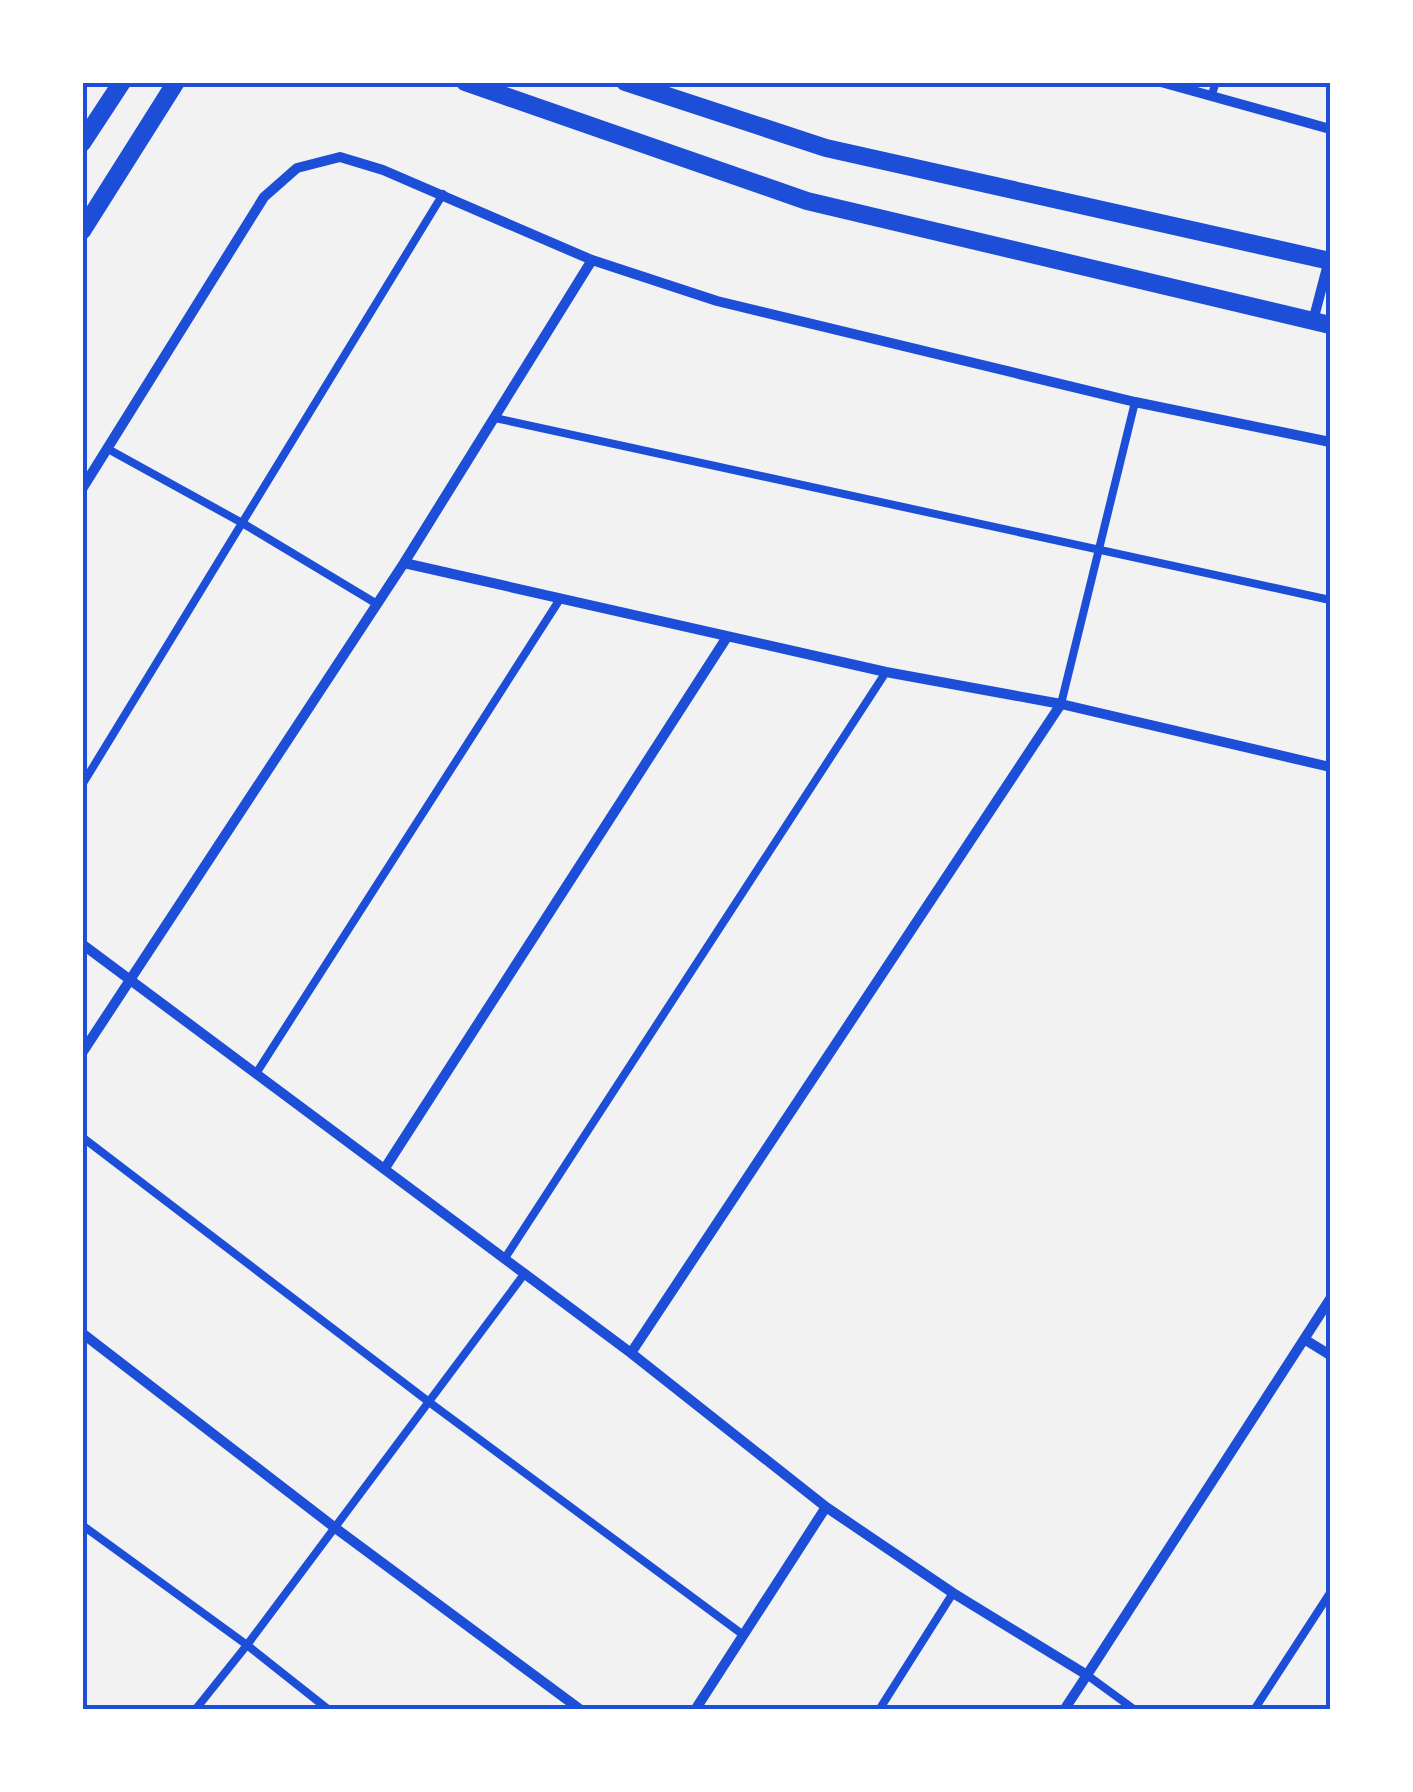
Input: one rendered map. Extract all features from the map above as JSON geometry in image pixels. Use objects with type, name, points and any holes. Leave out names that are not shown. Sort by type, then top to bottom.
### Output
[{"type":"street","points":[[82,143],[122,82]]},
{"type":"street","points":[[82,231],[176,82]]},
{"type":"street","points":[[464,82],[806,201],[1322,323],[1330,259],[826,148],[625,82]]},
{"type":"street","points":[[1160,82],[1214,88],[1330,129]]},
{"type":"street","points":[[82,489],[264,198],[296,168],[340,158],[382,170],[653,282],[792,320],[1135,402],[1330,442]]},
{"type":"street","points":[[82,1053],[404,563],[592,260]]},
{"type":"street","points":[[404,563],[886,672],[1061,704],[1330,766]]},
{"type":"street","points":[[385,1168],[727,637]]},
{"type":"street","points":[[631,1352],[1061,704]]},
{"type":"street","points":[[82,944],[631,1352],[826,1507],[953,1593],[1087,1674]]},
{"type":"street","points":[[1064,1710],[1330,1299]]},
{"type":"street","points":[[82,1333],[334,1528],[581,1710]]},
{"type":"street","points":[[1304,1338],[1330,1355]]},
{"type":"street","points":[[695,1710],[826,1507]]},
{"type":"lane","points":[[82,785],[442,194]]},
{"type":"lane","points":[[1061,704],[1135,402]]},
{"type":"lane","points":[[494,418],[1330,600]]},
{"type":"lane","points":[[108,449],[377,604]]},
{"type":"lane","points":[[257,1072],[560,599]]},
{"type":"lane","points":[[505,1258],[886,672]]},
{"type":"lane","points":[[82,1137],[742,1634]]},
{"type":"lane","points":[[195,1710],[525,1273]]},
{"type":"lane","points":[[82,1525],[329,1710]]},
{"type":"lane","points":[[879,1710],[953,1593]]},
{"type":"lane","points":[[1254,1710],[1330,1593]]},
{"type":"lane","points":[[1087,1674],[1134,1710]]}]
